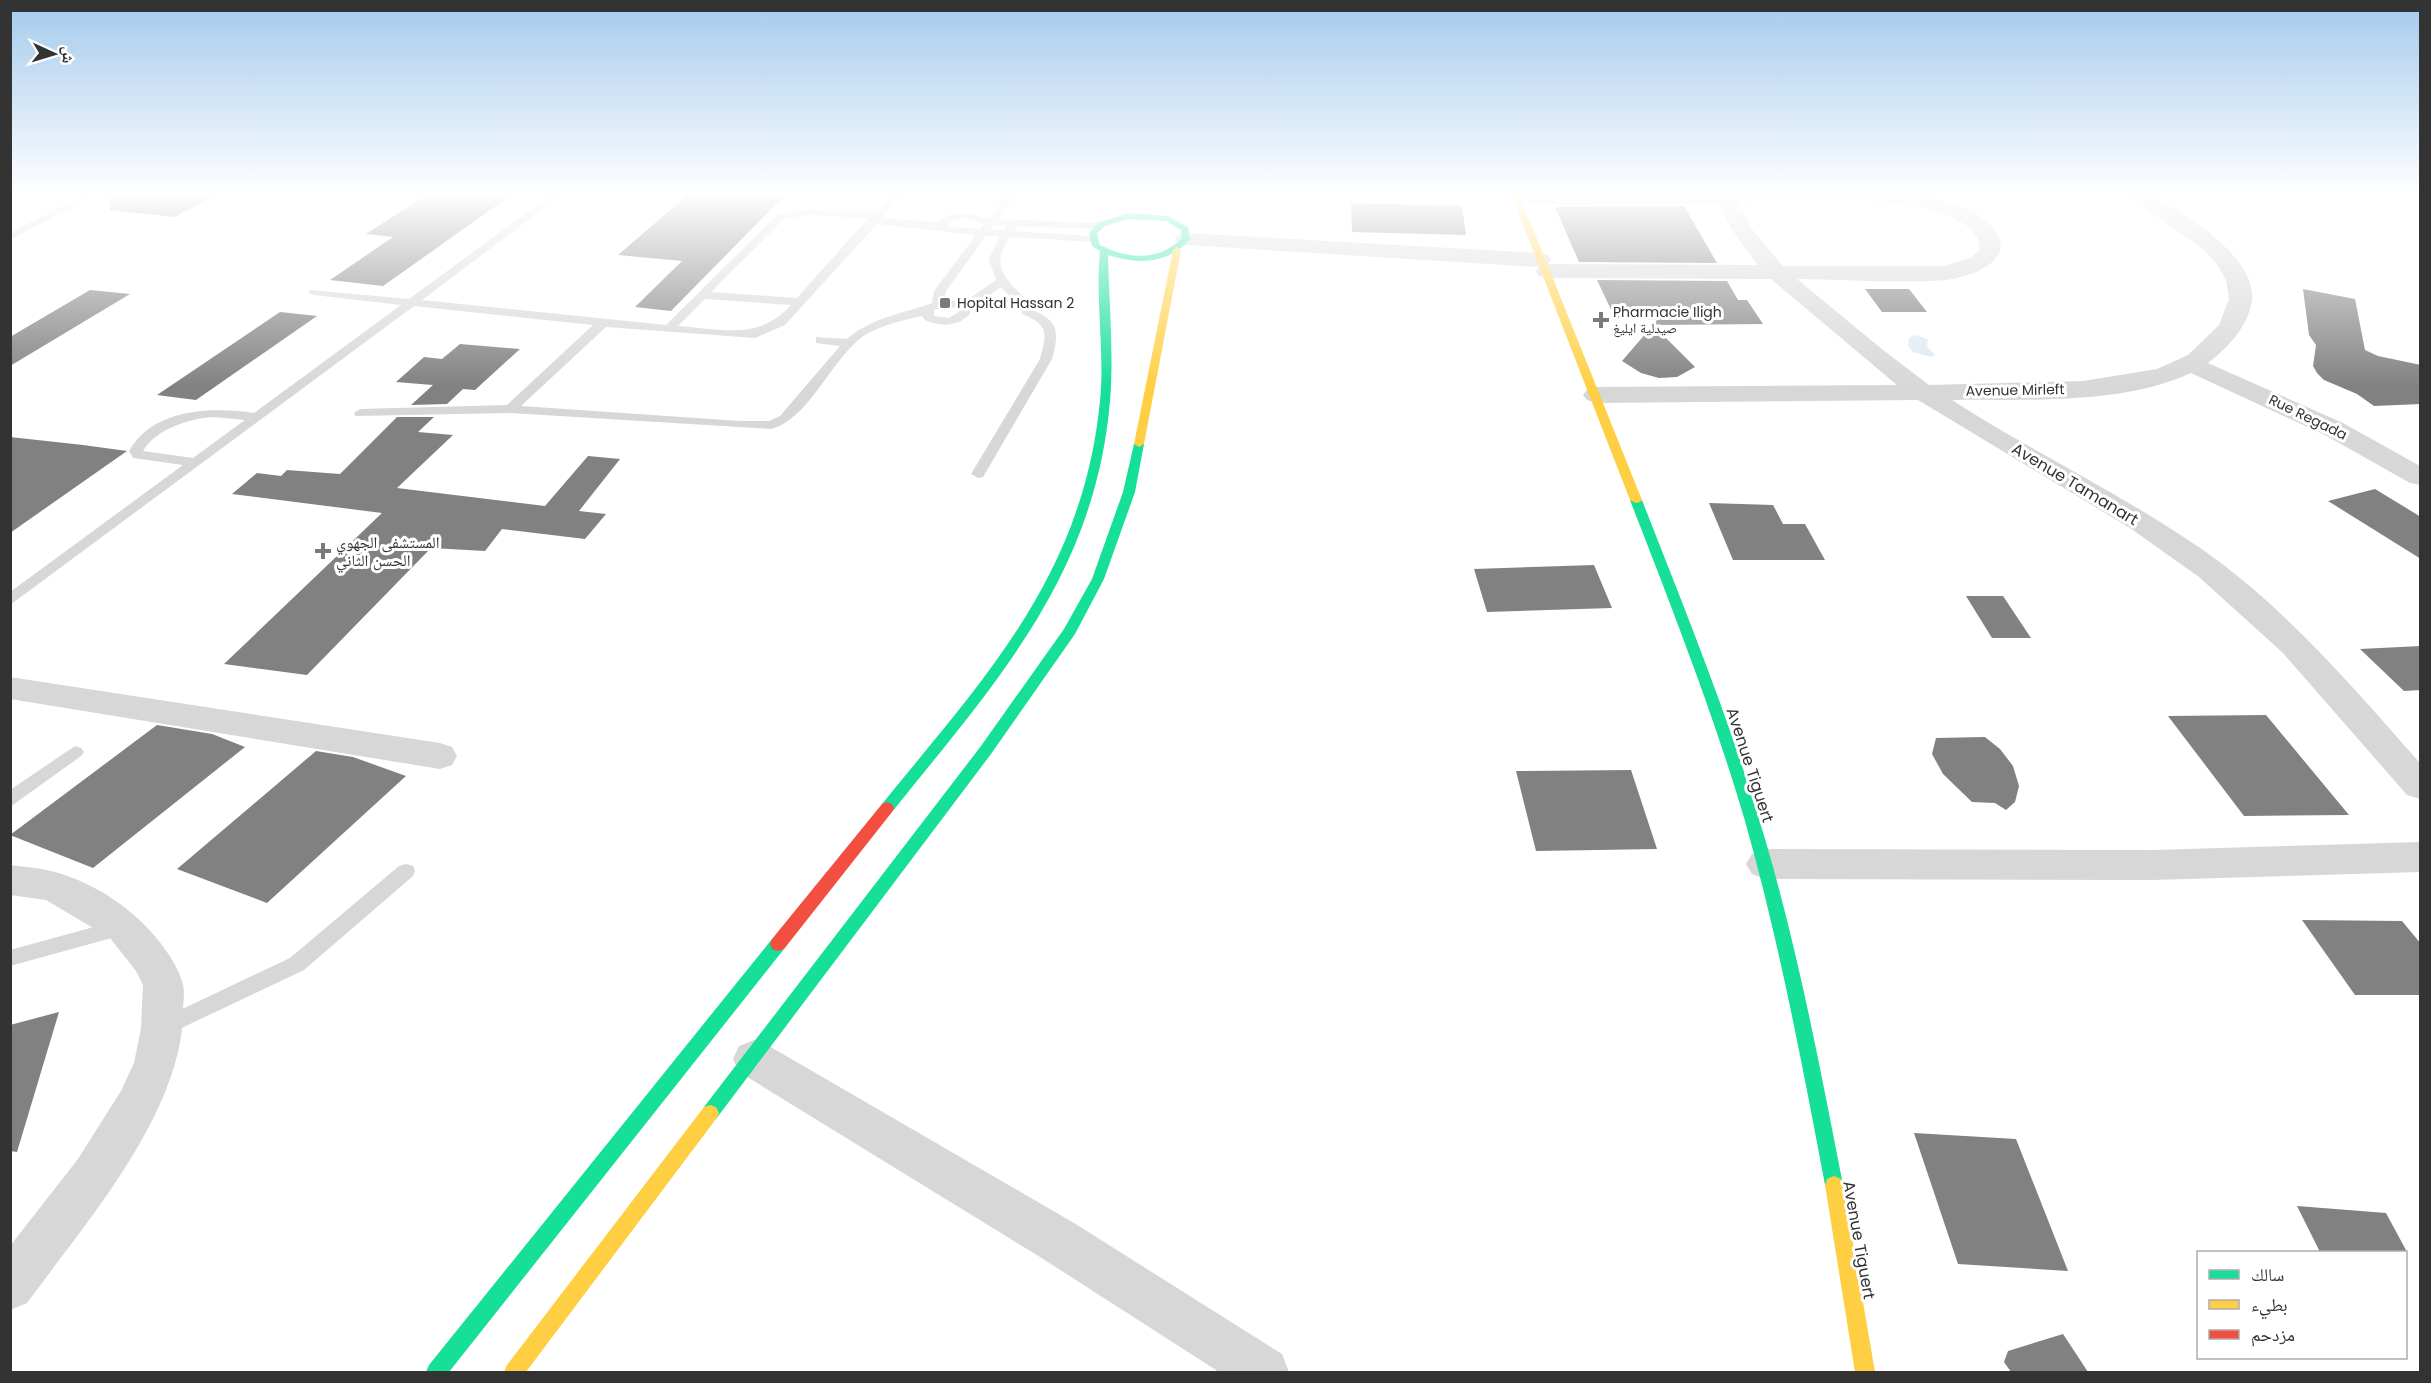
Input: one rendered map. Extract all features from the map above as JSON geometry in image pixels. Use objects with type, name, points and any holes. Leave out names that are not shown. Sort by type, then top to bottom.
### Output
[{"type":"main road","points":[[436,1372],[985,685],[1042,603],[1068,548],[1095,464],[1107,375],[1104,259]]},
{"type":"main road","points":[[514,1372],[754,1059],[1024,700],[1070,631],[1098,579],[1129,492],[1176,259]]},
{"type":"main road","name":"Avenue Tiguert","points":[[1541,259],[1596,395],[1714,706],[1765,864],[1804,1029],[1838,1206],[1865,1372]]},
{"type":"street","points":[[1450,259],[1544,266],[1778,274],[1955,271],[1968,269],[1985,259]]},
{"type":"street","name":"Avenue Tamanart","points":[[1766,259],[1778,274],[1880,360],[1923,392],[2113,504],[2210,570],[2293,644],[2421,786]]},
{"type":"street","name":"Avenue Mirleft","points":[[1596,395],[2080,388],[2167,374],[2191,364],[2214,348],[2229,329],[2241,307],[2240,288],[2224,259]]},
{"type":"street","name":"Rue Regada","points":[[2191,364],[2334,429],[2421,477]]},
{"type":"street","points":[[10,688],[177,717],[331,737],[440,756]]},
{"type":"street","points":[[1765,864],[2140,866],[2421,857]]},
{"type":"street","points":[[10,880],[53,886],[87,903],[124,927],[151,960],[163,985],[162,1028],[155,1063],[137,1105],[94,1174],[10,1286]]},
{"type":"street","points":[[754,1059],[1058,1240],[1264,1372]]},
{"type":"lane","points":[[10,600],[469,259]]},
{"type":"lane","points":[[668,329],[738,259]]},
{"type":"lane","points":[[314,292],[737,335],[759,333],[781,323],[837,259]]},
{"type":"lane","points":[[963,259],[940,291],[927,316],[932,320],[947,322],[962,317],[966,312],[965,307]]},
{"type":"lane","points":[[978,474],[1046,359],[1051,340],[1049,325],[1042,318],[1026,312],[1027,306],[1002,281],[994,259]]},
{"type":"lane","points":[[965,307],[1002,281]]},
{"type":"lane","points":[[701,295],[798,302]]},
{"type":"lane","points":[[360,413],[510,410],[771,425],[785,419],[838,354],[861,333],[881,324],[933,308],[954,303],[965,307]]},
{"type":"lane","points":[[510,410],[603,323]]},
{"type":"lane","points":[[820,340],[850,343]]},
{"type":"lane","points":[[193,462],[151,458],[138,455],[136,451],[140,443],[175,419],[187,415],[213,412],[254,417]]},
{"type":"lane","points":[[10,800],[75,752]]},
{"type":"lane","points":[[162,1028],[297,964],[406,871]]},
{"type":"lane","points":[[10,958],[124,927]]},
{"type":"shaded area","points":[[1914,335],[1928,339],[1927,346],[1935,355],[1931,357],[1913,352],[1908,346],[1909,338]]},
{"type":"building","points":[[361,259],[422,259],[383,286],[330,280]]},
{"type":"building","points":[[656,259],[723,259],[671,311],[635,307],[682,261]]},
{"type":"building","points":[[1577,259],[1714,259],[1717,263],[1579,262]]},
{"type":"building","points":[[1597,280],[1727,281],[1738,300],[1747,300],[1763,324],[1653,325],[1657,320],[1615,318]]},
{"type":"building","points":[[1865,289],[1909,289],[1927,312],[1882,312]]},
{"type":"building","points":[[2303,289],[2355,299],[2365,350],[2378,356],[2421,365],[2421,404],[2374,406],[2357,394],[2324,380],[2313,366],[2316,345],[2309,335]]},
{"type":"building","points":[[90,290],[130,294],[10,366],[10,337]]},
{"type":"building","points":[[280,312],[317,316],[196,400],[157,395]]},
{"type":"building","points":[[1653,325],[1695,367],[1677,377],[1659,378],[1641,373],[1622,361]]},
{"type":"building","points":[[460,344],[520,349],[475,390],[463,389],[447,404],[411,405],[433,385],[396,382],[424,357],[442,359]]},
{"type":"building","points":[[397,417],[434,417],[418,432],[453,435],[397,488],[545,506],[588,456],[620,459],[579,511],[606,514],[585,539],[502,529],[485,551],[431,548],[307,675],[224,664],[382,513],[232,494],[257,473],[281,476],[287,470],[340,474]]},
{"type":"building","points":[[10,437],[83,445],[127,451],[10,533]]},
{"type":"building","points":[[2375,489],[2421,517],[2421,559],[2328,501]]},
{"type":"building","points":[[1709,503],[1773,505],[1783,524],[1805,524],[1825,560],[1733,560]]},
{"type":"building","points":[[1594,565],[1612,608],[1487,612],[1474,569]]},
{"type":"building","points":[[1966,596],[2003,596],[2031,638],[1992,638]]},
{"type":"building","points":[[2421,646],[2421,690],[2404,691],[2360,649]]},
{"type":"building","points":[[2266,715],[2349,815],[2244,816],[2168,716]]},
{"type":"building","points":[[157,725],[212,734],[245,747],[93,868],[10,835]]},
{"type":"building","points":[[1985,737],[2000,749],[2013,766],[2019,786],[2015,802],[2006,810],[1995,803],[1972,802],[1943,774],[1932,754],[1936,738]]},
{"type":"building","points":[[316,751],[353,757],[406,776],[267,903],[177,869]]},
{"type":"building","points":[[1631,770],[1657,849],[1536,851],[1516,771]]},
{"type":"building","points":[[2302,920],[2402,921],[2421,944],[2421,995],[2355,995]]},
{"type":"building","points":[[59,1012],[17,1152],[10,1151],[10,1025]]},
{"type":"building","points":[[1914,1133],[2016,1139],[2068,1271],[1958,1264]]},
{"type":"building","points":[[2297,1206],[2386,1213],[2406,1251],[2320,1251]]},
{"type":"building","points":[[2063,1334],[2088,1372],[2011,1372],[2004,1362],[2008,1351]]},
{"type":"traffic: fast","points":[[887,808],[965,713],[1020,639],[1049,589],[1072,538],[1090,484],[1102,429],[1107,364],[1104,259]]},
{"type":"traffic: fast","points":[[1137,259],[1149,259]]},
{"type":"traffic: fast","points":[[710,1113],[986,750],[1070,631],[1098,579],[1129,492],[1139,444]]},
{"type":"traffic: fast","points":[[1636,500],[1705,681],[1752,818],[1794,984],[1834,1185]]},
{"type":"traffic: fast","points":[[436,1372],[778,944]]},
{"type":"traffic: slow","points":[[1139,444],[1175,259]]},
{"type":"traffic: slow","points":[[1541,259],[1636,500]]},
{"type":"traffic: slow","points":[[514,1372],[710,1113]]},
{"type":"traffic: slow","points":[[1834,1185],[1865,1372]]},
{"type":"traffic: jam","points":[[778,944],[887,808]]},
{"type":"place","name":"Hopital Hassan 2","points":[[945,303]]},
{"type":"place","name":"Pharmacie Iligh صيدلية ايليغ","points":[[1601,320]]},
{"type":"place","name":"المستشفى الجهوي الحسن الثاني","points":[[323,551]]}]
